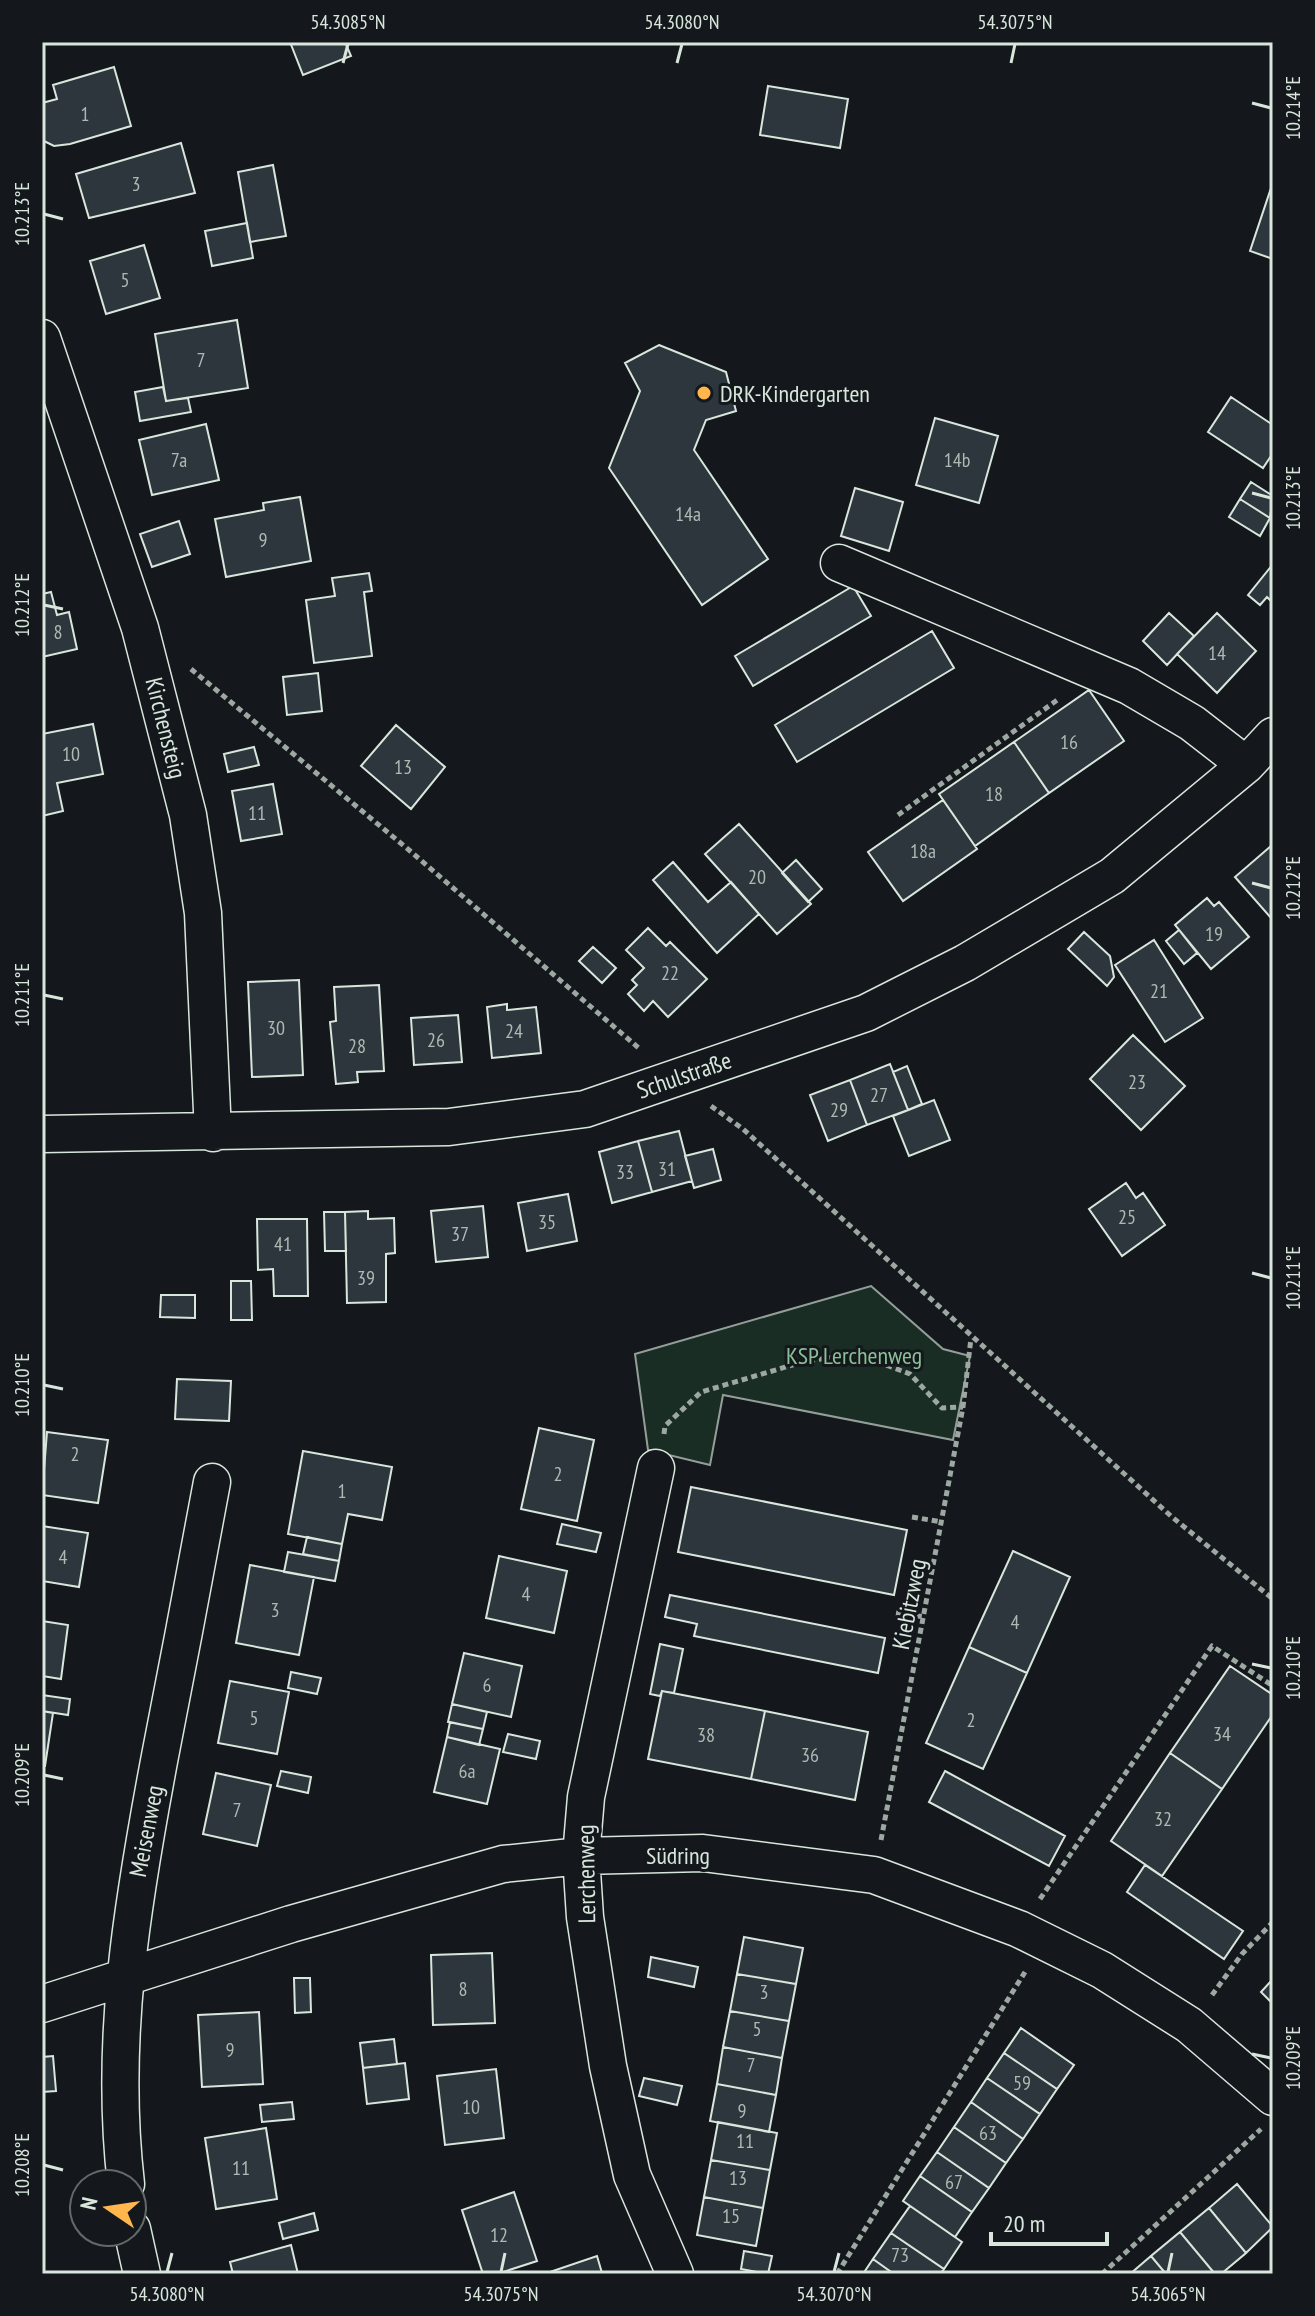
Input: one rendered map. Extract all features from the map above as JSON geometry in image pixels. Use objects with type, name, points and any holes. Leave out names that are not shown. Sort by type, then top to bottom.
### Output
[{"type":"street","name":"Kirchensteig","points":[[42,338],[140,628],[188,815],[203,913],[213,1133]]},
{"type":"street","points":[[839,563],[1096,672],[1192,723],[1246,765]]},
{"type":"street","name":"Schulstraße","points":[[42,1134],[449,1127],[585,1109],[866,1013],[965,963],[1112,876],[1246,765],[1273,736]]},
{"type":"street","name":"Lerchenweg","points":[[656,1468],[586,1797],[581,1856],[585,1917],[608,2066],[632,2175],[675,2274]]},
{"type":"street","name":"Meisenweg","points":[[124,2168],[120,2132],[119,2061],[124,1979],[136,1883],[212,1482]]},
{"type":"street","name":"Südring","points":[[42,2004],[429,1883],[503,1864],[581,1856],[703,1853],[874,1875],[1019,1929],[1102,1970],[1189,2025],[1273,2097]]},
{"type":"street","points":[[136,2248],[142,2274]]},
{"type":"path","points":[[189,668],[409,850],[672,1078],[743,1129],[1172,1517],[1273,1599]]},
{"type":"path","points":[[898,815],[1096,672]]},
{"type":"path","name":"Kiebitzweg","points":[[874,1875],[963,1407],[971,1338]]},
{"type":"path","points":[[656,1468],[665,1426],[701,1392],[806,1361],[857,1354],[910,1374],[942,1408],[963,1407]]},
{"type":"path","points":[[912,1517],[942,1522]]},
{"type":"path","points":[[896,1613],[925,1617]]},
{"type":"path","points":[[1019,1929],[1212,1646],[1273,1686]]},
{"type":"path","points":[[1189,2025],[1242,1954],[1273,1922]]},
{"type":"path","points":[[837,2274],[1008,1999]]},
{"type":"path","points":[[1102,2274],[1242,2146]]},
{"type":"green space","name":"KSP Lerchenweg","points":[[871,1286],[943,1349],[970,1356],[953,1440],[723,1395],[710,1465],[648,1450],[635,1354]]},
{"type":"building","points":[[290,42],[345,42],[351,56],[303,75]]},
{"type":"building","points":[[114,67],[131,126],[70,144],[54,146],[44,141],[42,103],[57,99],[53,85]]},
{"type":"building","points":[[768,86],[848,99],[840,148],[760,135]]},
{"type":"building","points":[[181,143],[195,193],[89,218],[76,174]]},
{"type":"building","points":[[273,165],[286,236],[250,242],[238,172]]},
{"type":"building","points":[[1273,185],[1273,259],[1250,251]]},
{"type":"building","points":[[247,223],[253,258],[212,266],[205,231]]},
{"type":"building","points":[[144,245],[160,298],[106,314],[90,261]]},
{"type":"building","points":[[237,320],[248,388],[166,401],[155,334]]},
{"type":"building","points":[[659,345],[726,372],[736,411],[706,420],[694,450],[768,559],[702,605],[609,468],[640,391],[625,363]]},
{"type":"building","points":[[163,387],[166,401],[188,398],[191,412],[140,421],[135,392]]},
{"type":"building","points":[[1231,397],[1273,425],[1273,453],[1263,468],[1208,432]]},
{"type":"building","points":[[935,418],[998,436],[979,503],[916,485]]},
{"type":"building","points":[[206,424],[219,480],[152,495],[139,440]]},
{"type":"building","points":[[1251,482],[1273,496],[1270,518],[1240,499]]},
{"type":"building","points":[[855,488],[903,502],[889,551],[841,536]]},
{"type":"building","points":[[300,497],[311,561],[226,577],[215,519],[264,510],[263,503]]},
{"type":"building","points":[[1240,499],[1270,518],[1260,536],[1229,517]]},
{"type":"building","points":[[179,521],[190,554],[152,567],[140,534]]},
{"type":"building","points":[[1273,564],[1273,603],[1267,597],[1260,605],[1248,595]]},
{"type":"building","points":[[369,573],[372,591],[364,592],[372,656],[314,663],[306,600],[335,596],[332,578]]},
{"type":"building","points":[[853,586],[871,616],[753,686],[735,656]]},
{"type":"building","points":[[51,592],[57,615],[69,612],[77,649],[42,657],[42,594]]},
{"type":"building","points":[[1169,613],[1194,636],[1167,665],[1143,641]]},
{"type":"building","points":[[1217,613],[1256,651],[1217,693],[1177,654]]},
{"type":"building","points":[[932,631],[954,668],[797,762],[775,725]]},
{"type":"building","points":[[318,673],[322,711],[287,715],[283,677]]},
{"type":"building","points":[[1089,690],[1124,741],[1049,793],[1014,742]]},
{"type":"building","points":[[93,724],[103,774],[57,783],[63,811],[42,816],[42,734]]},
{"type":"building","points":[[396,725],[445,767],[411,809],[361,766]]},
{"type":"building","points":[[1014,742],[1049,793],[975,846],[939,794]]},
{"type":"building","points":[[254,747],[259,765],[228,772],[224,754]]},
{"type":"building","points":[[273,784],[282,834],[241,841],[232,791]]},
{"type":"building","points":[[943,800],[977,849],[903,901],[868,852]]},
{"type":"building","points":[[739,824],[811,904],[777,934],[705,854]]},
{"type":"building","points":[[1271,846],[1273,849],[1271,918],[1235,877]]},
{"type":"building","points":[[796,860],[822,889],[808,902],[782,873]]},
{"type":"building","points":[[673,862],[708,902],[731,882],[759,914],[717,953],[653,880]]},
{"type":"building","points":[[1207,898],[1214,906],[1219,902],[1249,937],[1211,969],[1175,925]]},
{"type":"building","points":[[648,928],[666,946],[670,942],[707,979],[668,1017],[653,1001],[644,1011],[628,994],[637,985],[632,980],[644,968],[626,950]]},
{"type":"building","points":[[1179,930],[1197,953],[1184,964],[1166,941]]},
{"type":"building","points":[[1084,932],[1110,956],[1114,977],[1107,986],[1068,949]]},
{"type":"building","points":[[1154,940],[1203,1018],[1165,1042],[1115,965]]},
{"type":"building","points":[[593,947],[616,968],[602,983],[579,961]]},
{"type":"building","points":[[299,980],[303,1075],[252,1077],[248,982]]},
{"type":"building","points":[[379,985],[384,1071],[357,1072],[358,1082],[336,1084],[330,1022],[336,1021],[334,987]]},
{"type":"building","points":[[507,1004],[507,1010],[536,1007],[541,1053],[492,1058],[487,1007]]},
{"type":"building","points":[[458,1015],[462,1062],[414,1065],[411,1018]]},
{"type":"building","points":[[1133,1035],[1185,1086],[1141,1130],[1090,1079]]},
{"type":"building","points":[[890,1064],[908,1110],[867,1125],[850,1080]]},
{"type":"building","points":[[907,1066],[922,1104],[908,1110],[893,1072]]},
{"type":"building","points":[[850,1080],[867,1125],[828,1141],[810,1095]]},
{"type":"building","points":[[934,1100],[950,1140],[909,1156],[893,1116]]},
{"type":"building","points":[[679,1131],[692,1181],[652,1192],[638,1141]]},
{"type":"building","points":[[638,1141],[652,1192],[612,1203],[599,1152]]},
{"type":"building","points":[[713,1149],[721,1180],[694,1188],[685,1156]]},
{"type":"building","points":[[1126,1183],[1136,1198],[1143,1193],[1165,1225],[1122,1256],[1089,1209]]},
{"type":"building","points":[[568,1194],[577,1241],[527,1251],[518,1203]]},
{"type":"building","points":[[483,1206],[488,1257],[436,1262],[431,1211]]},
{"type":"building","points":[[368,1211],[368,1219],[394,1218],[395,1253],[386,1254],[386,1302],[347,1303],[345,1212]]},
{"type":"building","points":[[324,1212],[345,1212],[346,1251],[325,1251]]},
{"type":"building","points":[[257,1219],[307,1219],[308,1296],[274,1296],[273,1269],[258,1270]]},
{"type":"building","points":[[231,1281],[251,1281],[252,1320],[231,1320]]},
{"type":"building","points":[[161,1295],[195,1295],[195,1318],[160,1317]]},
{"type":"building","points":[[177,1379],[231,1381],[229,1421],[175,1419]]},
{"type":"building","points":[[539,1428],[594,1440],[577,1521],[521,1509]]},
{"type":"building","points":[[47,1432],[108,1440],[98,1503],[42,1495]]},
{"type":"building","points":[[303,1451],[392,1467],[382,1520],[348,1514],[342,1544],[288,1534]]},
{"type":"building","points":[[691,1487],[907,1530],[894,1595],[678,1552]]},
{"type":"building","points":[[562,1524],[601,1533],[596,1552],[557,1544]]},
{"type":"building","points":[[42,1526],[88,1533],[79,1587],[42,1581]]},
{"type":"building","points":[[307,1537],[342,1544],[339,1561],[303,1554]]},
{"type":"building","points":[[1013,1551],[1070,1577],[1027,1673],[969,1647]]},
{"type":"building","points":[[288,1552],[339,1561],[335,1581],[284,1572]]},
{"type":"building","points":[[499,1556],[567,1571],[554,1633],[486,1618]]},
{"type":"building","points":[[250,1565],[314,1577],[299,1655],[236,1643]]},
{"type":"building","points":[[670,1595],[885,1638],[878,1673],[694,1636],[697,1624],[665,1617]]},
{"type":"building","points":[[42,1621],[68,1625],[61,1679],[42,1676]]},
{"type":"building","points":[[660,1644],[683,1649],[674,1693],[662,1691],[660,1696],[650,1694]]},
{"type":"building","points":[[969,1647],[1027,1673],[983,1769],[926,1743]]},
{"type":"building","points":[[464,1653],[522,1666],[511,1717],[452,1704]]},
{"type":"building","points":[[1230,1666],[1273,1695],[1273,1714],[1222,1789],[1170,1753]]},
{"type":"building","points":[[291,1672],[321,1678],[317,1694],[288,1688]]},
{"type":"building","points":[[230,1681],[289,1692],[277,1754],[218,1743]]},
{"type":"building","points":[[662,1691],[765,1711],[751,1779],[648,1759]]},
{"type":"building","points":[[42,1695],[70,1699],[68,1715],[42,1711]]},
{"type":"building","points":[[452,1704],[487,1712],[483,1729],[448,1722]]},
{"type":"building","points":[[42,1711],[53,1713],[45,1766],[42,1766]]},
{"type":"building","points":[[765,1711],[868,1732],[855,1800],[751,1779]]},
{"type":"building","points":[[450,1722],[483,1729],[479,1745],[447,1737]]},
{"type":"building","points":[[508,1734],[540,1741],[536,1759],[503,1752]]},
{"type":"building","points":[[447,1737],[500,1749],[487,1804],[434,1792]]},
{"type":"building","points":[[1170,1753],[1222,1789],[1162,1876],[1111,1841]]},
{"type":"building","points":[[281,1771],[311,1777],[308,1793],[277,1786]]},
{"type":"building","points":[[945,1771],[1065,1836],[1049,1866],[929,1802]]},
{"type":"building","points":[[216,1773],[271,1785],[257,1846],[203,1834]]},
{"type":"building","points":[[1145,1865],[1243,1931],[1224,1959],[1127,1892]]},
{"type":"building","points":[[744,1937],[803,1948],[796,1984],[737,1974]]},
{"type":"building","points":[[492,1953],[495,2023],[433,2025],[431,1955]]},
{"type":"building","points":[[651,1957],[698,1967],[694,1987],[648,1977]]},
{"type":"building","points":[[737,1974],[796,1984],[789,2021],[730,2011]]},
{"type":"building","points":[[294,1978],[310,1978],[311,2012],[295,2013]]},
{"type":"building","points":[[1273,1979],[1273,2004],[1261,1992]]},
{"type":"building","points":[[730,2011],[789,2021],[782,2058],[723,2047]]},
{"type":"building","points":[[259,2012],[263,2084],[202,2087],[198,2015]]},
{"type":"building","points":[[1021,2028],[1074,2065],[1057,2089],[1004,2053]]},
{"type":"building","points":[[394,2039],[397,2064],[363,2068],[360,2043]]},
{"type":"building","points":[[723,2047],[782,2058],[776,2095],[717,2084]]},
{"type":"building","points":[[1004,2053],[1057,2089],[1040,2114],[987,2078]]},
{"type":"building","points":[[53,2056],[56,2091],[42,2092],[42,2057]]},
{"type":"building","points":[[405,2063],[409,2099],[367,2104],[363,2068]]},
{"type":"building","points":[[496,2069],[504,2138],[445,2145],[437,2076]]},
{"type":"building","points":[[644,2078],[682,2086],[677,2105],[639,2096]]},
{"type":"building","points":[[987,2078],[1040,2114],[1023,2139],[971,2102]]},
{"type":"building","points":[[717,2084],[776,2095],[769,2132],[710,2121]]},
{"type":"building","points":[[292,2102],[294,2119],[262,2122],[260,2105]]},
{"type":"building","points":[[971,2102],[1023,2139],[1006,2163],[954,2127]]},
{"type":"building","points":[[718,2122],[777,2133],[770,2170],[711,2160]]},
{"type":"building","points":[[954,2127],[1006,2163],[989,2188],[937,2152]]},
{"type":"building","points":[[266,2128],[277,2199],[216,2209],[205,2138]]},
{"type":"building","points":[[937,2152],[989,2188],[972,2212],[920,2176]]},
{"type":"building","points":[[711,2160],[770,2170],[763,2208],[704,2197]]},
{"type":"building","points":[[920,2176],[972,2212],[955,2237],[903,2201]]},
{"type":"building","points":[[1237,2184],[1273,2227],[1246,2253],[1209,2208]]},
{"type":"building","points":[[514,2192],[537,2261],[497,2274],[483,2274],[462,2210]]},
{"type":"building","points":[[704,2197],[763,2208],[756,2246],[697,2235]]},
{"type":"building","points":[[910,2206],[962,2242],[944,2269],[891,2233]]},
{"type":"building","points":[[1209,2208],[1246,2253],[1221,2274],[1215,2274],[1180,2232]]},
{"type":"building","points":[[314,2213],[318,2230],[283,2239],[279,2223]]},
{"type":"building","points":[[1180,2232],[1215,2274],[1166,2274],[1151,2256]]},
{"type":"building","points":[[891,2233],[944,2269],[940,2274],[894,2274],[873,2259]]},
{"type":"building","points":[[291,2245],[298,2274],[233,2274],[230,2262]]},
{"type":"building","points":[[744,2251],[772,2256],[768,2274],[741,2269]]},
{"type":"building","points":[[597,2256],[602,2273],[547,2274],[547,2273]]},
{"type":"building","points":[[1151,2256],[1166,2274],[1130,2274]]},
{"type":"building","points":[[873,2259],[894,2274],[863,2274]]},
{"type":"place","name":"DRK-Kindergarten","points":[[704,393]]}]
